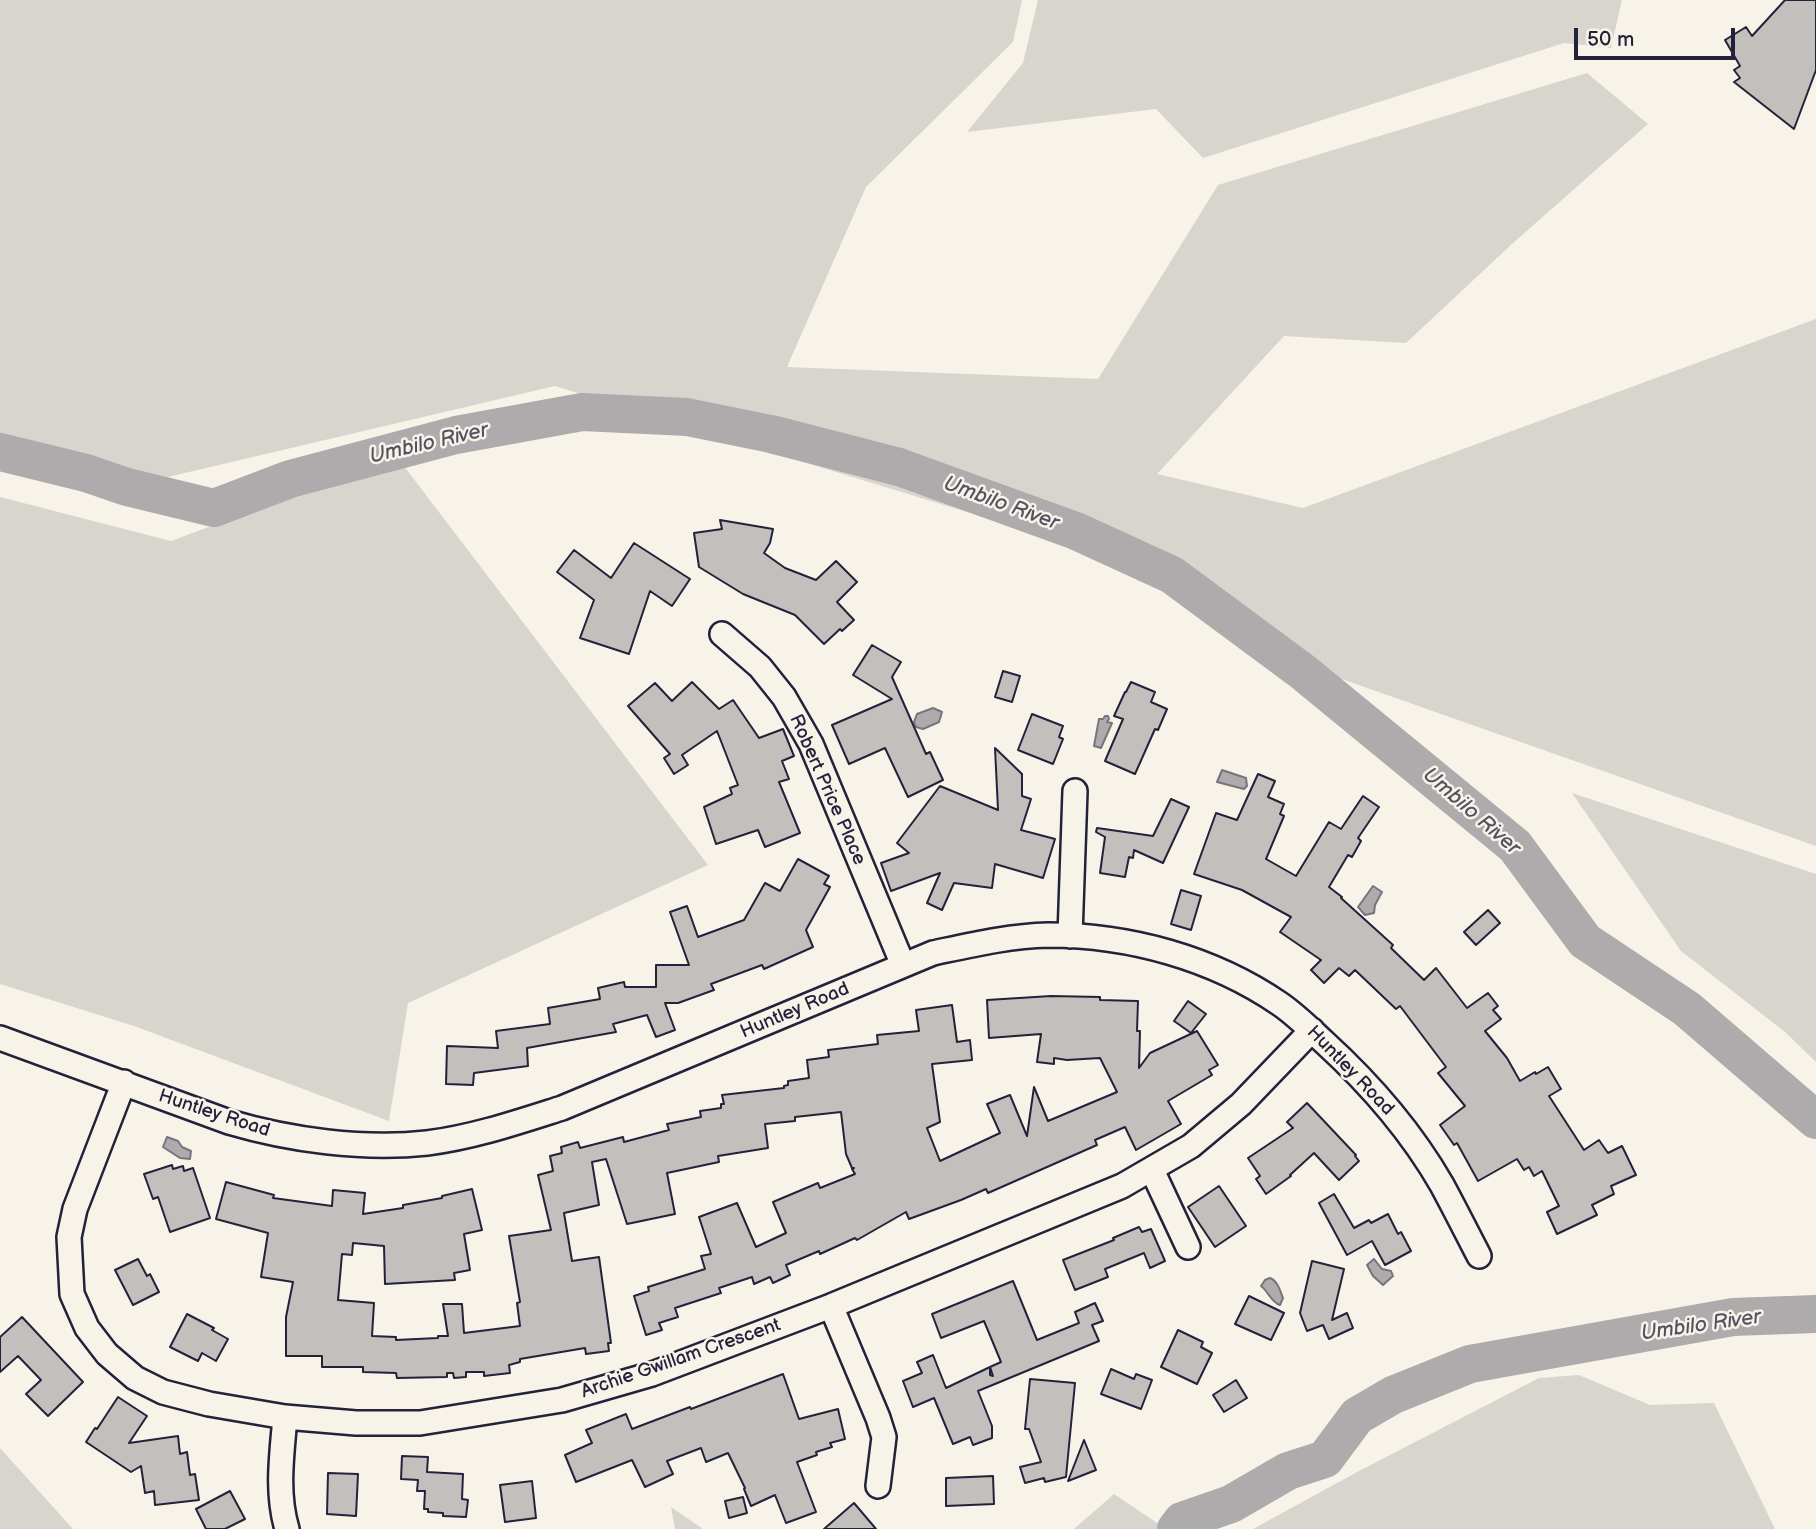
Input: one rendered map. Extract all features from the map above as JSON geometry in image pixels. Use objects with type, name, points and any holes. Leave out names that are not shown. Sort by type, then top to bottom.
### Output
[{"type":"street","name":"Robert Price Place","points":[[722,634],[760,667],[784,697],[811,744],[903,965]]},
{"type":"street","points":[[1070,936],[1075,791]]},
{"type":"street","name":"Huntley Road","points":[[0,1038],[264,1133],[336,1143],[425,1143],[499,1128],[562,1108],[933,953],[996,940],[1046,935],[1126,941],[1187,957],[1235,978],[1281,1004],[1312,1030],[1381,1098],[1411,1137],[1441,1184],[1479,1256]]},
{"type":"street","name":"Archie Gwillam Crescent","points":[[124,1082],[75,1209],[69,1237],[72,1294],[87,1328],[107,1354],[135,1378],[163,1392],[209,1404],[285,1417],[356,1423],[420,1423],[562,1400],[652,1374],[831,1306],[1122,1186],[1191,1146],[1241,1104],[1312,1030]]},
{"type":"street","points":[[1152,1170],[1188,1247]]},
{"type":"street","points":[[831,1306],[884,1437],[878,1486]]},
{"type":"street","points":[[285,1417],[280,1485],[282,1513],[287,1529]]},
{"type":"shaded area","points":[[0,0],[1022,0],[1013,42],[866,187],[787,367],[1098,379],[1218,185],[1587,73],[1648,124],[1513,243],[1406,343],[1284,336],[1157,474],[1303,508],[1816,319],[1816,846],[1302,665],[1127,561],[555,386],[155,480],[0,439]]},
{"type":"shaded area","points":[[1038,0],[1622,0],[1611,48],[1564,43],[1203,158],[1156,109],[967,132],[1023,63]]},
{"type":"shaded area","points":[[397,457],[708,865],[408,1003],[389,1121],[134,1026],[0,984],[0,497],[171,541]]},
{"type":"shaded area","points":[[933,708],[942,712],[939,722],[923,729],[916,727],[914,722],[917,714]]},
{"type":"shaded area","points":[[1105,716],[1109,719],[1107,722],[1112,723],[1101,748],[1094,746],[1099,719]]},
{"type":"shaded area","points":[[1222,770],[1246,778],[1247,786],[1244,789],[1217,782]]},
{"type":"shaded area","points":[[1572,793],[1816,874],[1816,1062],[1785,1032],[1681,951]]},
{"type":"shaded area","points":[[1373,886],[1382,892],[1374,913],[1365,915],[1358,907]]},
{"type":"shaded area","points":[[167,1137],[191,1151],[190,1159],[180,1158],[163,1147]]},
{"type":"shaded area","points":[[1374,1259],[1382,1269],[1391,1271],[1393,1276],[1383,1285],[1373,1276],[1367,1265]]},
{"type":"shaded area","points":[[1270,1278],[1277,1284],[1283,1298],[1280,1305],[1261,1286]]},
{"type":"shaded area","points":[[1579,1375],[1650,1405],[1714,1403],[1775,1529],[1253,1529],[1539,1378]]},
{"type":"shaded area","points":[[0,1448],[73,1529],[0,1529]]},
{"type":"shaded area","points":[[1114,1494],[1166,1529],[1074,1529]]},
{"type":"shaded area","points":[[671,1507],[703,1529],[675,1529]]},
{"type":"building","points":[[1785,0],[1816,0],[1816,70],[1794,129],[1734,82],[1740,78],[1734,70],[1740,66],[1725,40],[1746,27],[1752,36]]},
{"type":"building","points":[[720,520],[773,529],[770,543],[764,553],[785,568],[816,580],[836,561],[857,582],[837,602],[854,620],[824,644],[795,615],[743,594],[699,567],[694,533],[722,529]]},
{"type":"building","points":[[634,543],[690,579],[672,606],[650,591],[629,654],[580,638],[594,600],[557,572],[574,550],[611,578]]},
{"type":"building","points":[[872,645],[901,662],[892,677],[926,754],[930,752],[943,780],[908,797],[885,748],[849,764],[832,725],[892,699],[853,675]]},
{"type":"building","points":[[1003,671],[1020,676],[1012,702],[995,697]]},
{"type":"building","points":[[692,682],[719,709],[733,700],[759,738],[783,729],[794,756],[782,761],[789,779],[779,782],[800,833],[765,847],[758,830],[716,844],[704,807],[732,794],[730,788],[738,785],[717,731],[682,755],[688,765],[674,774],[664,758],[670,754],[628,706],[655,683],[672,701]]},
{"type":"building","points":[[1131,682],[1155,692],[1151,702],[1167,709],[1135,774],[1105,761],[1123,719],[1114,716]]},
{"type":"building","points":[[1032,714],[1063,726],[1059,737],[1063,739],[1053,764],[1018,750]]},
{"type":"building","points":[[995,748],[1022,774],[1022,796],[1031,799],[1021,830],[1055,839],[1043,878],[995,864],[992,888],[954,883],[942,910],[927,903],[940,873],[891,891],[881,863],[909,853],[897,843],[940,786],[998,810]]},
{"type":"building","points":[[1258,774],[1275,781],[1268,797],[1284,804],[1280,814],[1284,816],[1266,859],[1296,876],[1329,822],[1341,829],[1363,796],[1379,807],[1358,838],[1361,841],[1352,857],[1348,855],[1329,887],[1393,945],[1391,948],[1424,980],[1436,968],[1467,1008],[1488,993],[1498,1006],[1493,1010],[1501,1019],[1485,1031],[1507,1058],[1520,1081],[1548,1067],[1561,1089],[1549,1096],[1584,1150],[1599,1140],[1608,1153],[1622,1146],[1636,1175],[1611,1186],[1614,1194],[1592,1205],[1597,1215],[1557,1234],[1547,1212],[1559,1206],[1542,1171],[1534,1176],[1529,1167],[1524,1170],[1517,1159],[1478,1181],[1457,1143],[1454,1145],[1440,1125],[1465,1106],[1438,1073],[1446,1067],[1400,1006],[1396,1009],[1355,970],[1349,976],[1339,968],[1324,983],[1311,970],[1321,960],[1280,932],[1291,917],[1242,890],[1194,874],[1216,813],[1237,820]]},
{"type":"building","points":[[1171,799],[1189,807],[1163,863],[1134,850],[1133,858],[1129,857],[1125,877],[1100,873],[1105,837],[1096,832],[1097,828],[1153,836]]},
{"type":"building","points":[[798,859],[829,876],[824,884],[830,887],[806,930],[813,947],[764,969],[762,965],[711,984],[714,990],[678,1003],[665,1003],[675,1030],[656,1037],[647,1015],[613,1024],[616,1032],[527,1048],[528,1066],[474,1073],[473,1085],[446,1084],[447,1046],[498,1048],[496,1031],[550,1024],[548,1008],[600,999],[598,988],[624,982],[625,987],[656,987],[656,965],[689,965],[670,912],[687,906],[698,937],[744,920],[765,883],[780,891]]},
{"type":"building","points":[[1181,890],[1201,896],[1191,930],[1171,924]]},
{"type":"building","points":[[1488,910],[1500,923],[1476,945],[1464,932]]},
{"type":"building","points":[[1051,996],[1138,1001],[1139,1068],[1150,1053],[1197,1031],[1218,1065],[1209,1070],[1212,1075],[1168,1101],[1181,1124],[1136,1150],[1125,1127],[1095,1140],[1097,1145],[988,1193],[986,1189],[909,1219],[906,1212],[857,1240],[855,1238],[820,1254],[819,1251],[786,1265],[790,1275],[773,1283],[770,1277],[754,1284],[752,1277],[719,1288],[721,1293],[675,1308],[678,1317],[659,1323],[662,1330],[646,1335],[634,1296],[649,1291],[648,1287],[705,1269],[701,1256],[711,1254],[699,1217],[737,1203],[756,1247],[786,1233],[773,1202],[818,1183],[820,1188],[855,1174],[846,1154],[841,1112],[795,1117],[795,1121],[765,1124],[768,1148],[718,1156],[719,1162],[667,1173],[675,1214],[627,1224],[606,1159],[592,1162],[599,1205],[564,1213],[572,1261],[599,1257],[611,1343],[608,1343],[609,1351],[586,1354],[585,1348],[520,1359],[520,1362],[509,1365],[510,1373],[484,1376],[484,1372],[466,1372],[466,1377],[454,1378],[453,1373],[447,1373],[447,1377],[397,1378],[396,1373],[363,1372],[363,1367],[322,1367],[322,1356],[286,1356],[286,1317],[293,1282],[261,1277],[268,1233],[216,1219],[226,1182],[274,1195],[273,1198],[332,1206],[333,1190],[365,1193],[363,1214],[403,1208],[403,1205],[472,1189],[482,1230],[464,1234],[470,1270],[454,1273],[455,1280],[385,1284],[384,1246],[353,1243],[352,1255],[342,1254],[338,1300],[374,1303],[372,1336],[396,1337],[396,1340],[448,1336],[443,1304],[462,1304],[464,1333],[520,1326],[517,1303],[520,1302],[509,1236],[551,1230],[538,1175],[553,1171],[550,1156],[562,1153],[561,1147],[578,1142],[580,1148],[623,1137],[624,1142],[669,1130],[667,1124],[701,1117],[700,1111],[721,1108],[721,1104],[724,1104],[722,1095],[784,1088],[788,1081],[809,1078],[807,1060],[829,1057],[828,1050],[878,1044],[877,1035],[919,1031],[916,1010],[952,1005],[957,1042],[970,1040],[972,1060],[932,1064],[940,1122],[927,1128],[940,1161],[1000,1133],[987,1104],[1010,1095],[1027,1136],[1034,1087],[1048,1121],[1117,1092],[1100,1058],[1054,1058],[1054,1064],[1037,1062],[1041,1034],[989,1038],[987,1000]]},
{"type":"building","points":[[1188,1001],[1206,1014],[1191,1033],[1174,1021]]},
{"type":"building","points":[[1307,1103],[1359,1161],[1339,1180],[1314,1153],[1291,1176],[1266,1194],[1256,1179],[1260,1176],[1248,1158],[1293,1128],[1287,1122]]},
{"type":"building","points":[[172,1165],[173,1169],[183,1166],[184,1171],[193,1168],[210,1218],[170,1232],[158,1197],[153,1199],[144,1174]]},
{"type":"building","points":[[1219,1186],[1246,1226],[1215,1247],[1188,1207]]},
{"type":"building","points":[[1334,1194],[1354,1228],[1388,1214],[1411,1251],[1385,1265],[1372,1241],[1347,1255],[1319,1203]]},
{"type":"building","points":[[1139,1227],[1142,1232],[1151,1229],[1165,1261],[1150,1268],[1144,1253],[1105,1269],[1108,1277],[1075,1290],[1063,1260]]},
{"type":"building","points":[[138,1259],[159,1292],[133,1305],[115,1270]]},
{"type":"building","points":[[1312,1261],[1344,1269],[1332,1320],[1347,1313],[1353,1328],[1329,1339],[1323,1325],[1307,1331],[1300,1313]]},
{"type":"building","points":[[1013,1281],[1037,1340],[1079,1323],[1075,1312],[1095,1303],[1103,1321],[1092,1325],[1099,1341],[978,1391],[992,1426],[992,1438],[973,1445],[970,1437],[953,1444],[934,1398],[913,1407],[903,1381],[922,1373],[917,1362],[933,1355],[946,1388],[990,1367],[1001,1362],[984,1321],[941,1338],[932,1314]]},
{"type":"building","points":[[1249,1296],[1284,1313],[1271,1340],[1235,1324]]},
{"type":"building","points":[[187,1314],[214,1328],[212,1330],[228,1339],[216,1361],[202,1353],[198,1361],[170,1347]]},
{"type":"building","points":[[22,1317],[83,1382],[48,1416],[26,1394],[41,1380],[18,1356],[0,1372],[0,1337]]},
{"type":"building","points":[[1178,1330],[1203,1342],[1201,1347],[1212,1353],[1197,1384],[1161,1367]]},
{"type":"building","points":[[1111,1369],[1134,1379],[1136,1374],[1152,1380],[1141,1409],[1101,1394]]},
{"type":"building","points":[[783,1374],[799,1419],[838,1409],[845,1439],[830,1443],[832,1447],[797,1462],[816,1512],[786,1523],[775,1495],[751,1506],[728,1453],[706,1462],[701,1448],[667,1461],[673,1474],[645,1487],[632,1460],[576,1482],[565,1455],[592,1443],[586,1430],[626,1414],[632,1429]]},
{"type":"building","points":[[1030,1379],[1075,1383],[1066,1477],[1045,1482],[1044,1478],[1025,1483],[1020,1467],[1041,1462],[1029,1429],[1025,1429]]},
{"type":"building","points":[[1236,1380],[1247,1398],[1224,1412],[1213,1395]]},
{"type":"building","points":[[118,1397],[147,1416],[129,1443],[178,1436],[180,1454],[187,1452],[190,1475],[195,1474],[199,1500],[155,1505],[154,1491],[145,1493],[141,1466],[131,1472],[86,1442]]},
{"type":"building","points":[[1084,1440],[1096,1470],[1068,1481]]},
{"type":"building","points":[[402,1456],[428,1457],[427,1472],[463,1474],[462,1499],[468,1500],[466,1517],[443,1516],[443,1513],[428,1512],[428,1509],[424,1509],[425,1491],[417,1491],[418,1480],[401,1479]]},
{"type":"building","points":[[328,1473],[358,1474],[356,1516],[327,1514]]},
{"type":"building","points":[[993,1476],[994,1504],[946,1506],[946,1478]]},
{"type":"building","points":[[532,1481],[536,1518],[505,1522],[500,1485]]},
{"type":"building","points":[[230,1491],[245,1519],[225,1529],[206,1529],[196,1509]]},
{"type":"building","points":[[743,1497],[747,1513],[729,1518],[725,1501]]},
{"type":"building","points":[[854,1503],[876,1529],[824,1529]]},
{"type":"waterway","name":"Umbilo River","points":[[0,452],[214,508],[290,479],[456,435],[582,412],[687,417],[771,434],[899,467],[1076,531],[1172,575],[1303,672],[1515,846],[1585,941],[1687,1009],[1816,1120]]},
{"type":"waterway","name":"Umbilo River","points":[[1176,1529],[1182,1521],[1231,1504],[1288,1471],[1325,1459],[1357,1416],[1393,1395],[1470,1364],[1733,1317],[1816,1314]]}]
